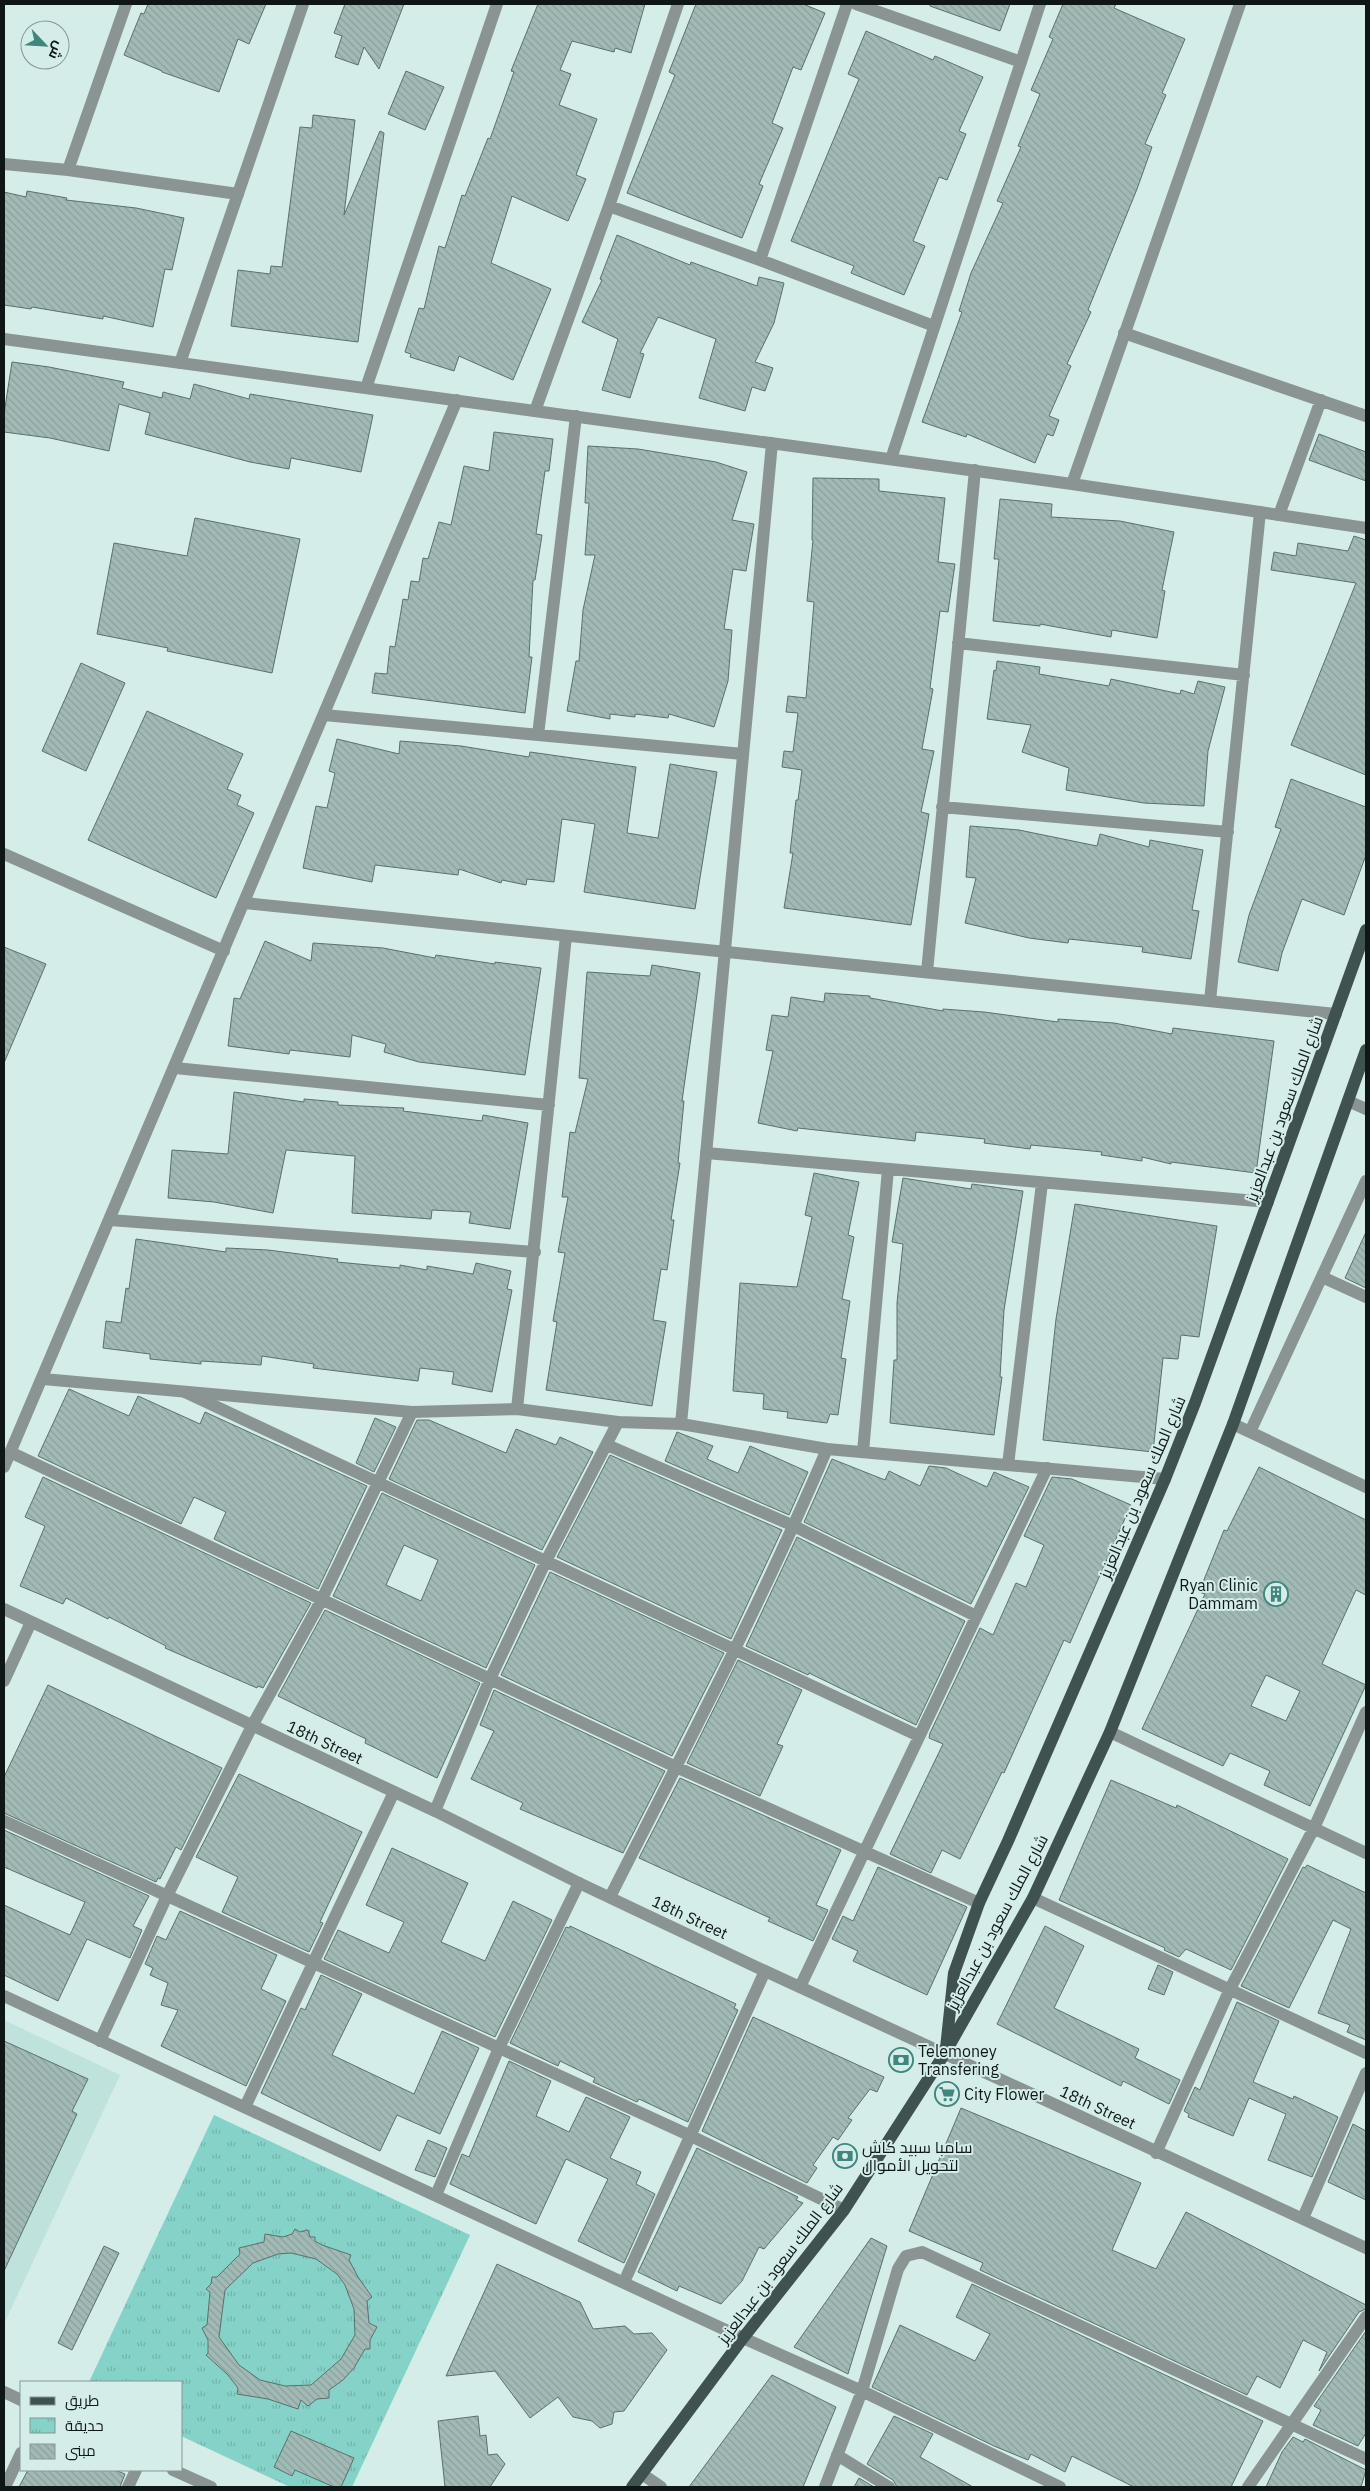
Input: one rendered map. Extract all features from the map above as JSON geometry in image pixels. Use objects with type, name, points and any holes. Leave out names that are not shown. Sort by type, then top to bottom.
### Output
[{"type":"main road","name":"شارع الملك سعود بن عبدالعزيز","points":[[945,2053],[954,1973],[979,1903],[1008,1841],[1165,1479],[1195,1403],[1366,930]]},
{"type":"main road","name":"شارع الملك سعود بن عبدالعزيز","points":[[632,2487],[743,2338],[844,2210],[945,2053],[1033,1898],[1110,1732],[1233,1424],[1366,1050]]},
{"type":"street","points":[[68,170],[126,4]]},
{"type":"street","points":[[180,363],[304,4]]},
{"type":"street","points":[[366,388],[498,4]]},
{"type":"street","points":[[535,411],[609,206],[678,4]]},
{"type":"street","points":[[760,260],[847,4]]},
{"type":"street","points":[[856,4],[1021,62]]},
{"type":"street","points":[[891,459],[1040,4]]},
{"type":"street","points":[[1072,484],[1240,4]]},
{"type":"street","points":[[4,164],[68,170],[238,194]]},
{"type":"street","points":[[609,206],[760,260],[934,326]]},
{"type":"street","points":[[1124,333],[1366,416]]},
{"type":"street","points":[[4,339],[975,470],[1366,528]]},
{"type":"street","points":[[4,1468],[12,1453],[457,400]]},
{"type":"street","points":[[1279,515],[1321,400]]},
{"type":"street","points":[[538,735],[576,416]]},
{"type":"street","points":[[681,1424],[772,443]]},
{"type":"street","points":[[927,972],[975,470]]},
{"type":"street","points":[[1210,1001],[1260,512]]},
{"type":"street","points":[[958,643],[1244,675]]},
{"type":"street","points":[[324,715],[743,754]]},
{"type":"street","points":[[942,807],[1228,832]]},
{"type":"street","points":[[4,854],[224,951]]},
{"type":"street","points":[[245,903],[1336,1014]]},
{"type":"street","points":[[517,1409],[535,1252],[566,936]]},
{"type":"street","points":[[175,1068],[549,1105]]},
{"type":"street","points":[[1348,1101],[1366,1109]]},
{"type":"street","points":[[706,1153],[1268,1202]]},
{"type":"street","points":[[863,1452],[888,1169]]},
{"type":"street","points":[[1250,1432],[1366,1181]]},
{"type":"street","points":[[1008,1465],[1042,1183]]},
{"type":"street","points":[[110,1220],[535,1252]]},
{"type":"street","points":[[1322,1277],[1366,1298]]},
{"type":"street","points":[[43,1379],[412,1412],[517,1409],[618,1422],[681,1424],[827,1448],[863,1452],[1165,1479]]},
{"type":"street","points":[[183,1391],[919,1736]]},
{"type":"street","points":[[100,2041],[167,1896],[252,1726],[321,1601],[412,1412]]},
{"type":"street","points":[[435,1811],[490,1679],[545,1562],[618,1422]]},
{"type":"street","points":[[1233,1424],[1366,1486]]},
{"type":"street","points":[[607,1445],[794,1526],[976,1616]]},
{"type":"street","points":[[610,1897],[735,1651],[794,1526],[827,1448]]},
{"type":"street","points":[[12,1453],[321,1601],[676,1767],[979,1903]]},
{"type":"street","points":[[800,1987],[1047,1468]]},
{"type":"street","name":"18th Street","points":[[4,1609],[435,1811],[578,1883],[765,1971],[945,2053],[1156,2153],[1366,2248]]},
{"type":"street","points":[[4,1681],[31,1622]]},
{"type":"street","points":[[1156,2153],[1230,1989],[1314,1828],[1366,1712]]},
{"type":"street","points":[[1110,1732],[1366,1853]]},
{"type":"street","points":[[245,2107],[394,1792]]},
{"type":"street","points":[[4,1821],[691,2136],[844,2210]]},
{"type":"street","points":[[436,2195],[499,2048],[578,1883]]},
{"type":"street","points":[[1033,1898],[1366,2053]]},
{"type":"street","points":[[624,2282],[765,1971]]},
{"type":"street","points":[[4,1996],[743,2338],[862,2391],[1060,2487]]},
{"type":"street","points":[[1303,2218],[1366,2073]]},
{"type":"street","points":[[825,2487],[862,2391],[898,2269],[906,2256],[922,2252],[1293,2424],[1366,2460]]},
{"type":"street","points":[[1248,2487],[1366,2317]]},
{"type":"street","points":[[4,2392],[20,2400]]},
{"type":"street","points":[[5,2487],[20,2455]]},
{"type":"street","points":[[837,2455],[889,2487]]},
{"type":"street","points":[[128,2487],[136,2471]]},
{"type":"street","points":[[175,2471],[211,2487]]},
{"type":"street","points":[[642,2474],[661,2487]]},
{"type":"shaded area","points":[[4,2020],[120,2075],[4,2324]]},
{"type":"green space","points":[[214,2115],[470,2235],[352,2487],[290,2487],[182,2436],[182,2381],[89,2381]]},
{"type":"building","points":[[148,4],[266,4],[249,44],[238,39],[219,92],[162,72],[124,55],[141,13],[144,14]]},
{"type":"building","points":[[345,4],[404,4],[379,69],[364,47],[358,65],[335,57],[342,36],[334,33]]},
{"type":"building","points":[[538,4],[645,4],[631,53],[615,48],[614,52],[572,41],[560,70],[571,74],[559,105],[597,119],[576,175],[586,179],[568,221],[512,196],[491,263],[551,289],[513,380],[459,356],[454,371],[410,357],[411,354],[405,352],[419,308],[424,309],[439,246],[445,248],[462,195],[465,196],[488,138],[490,139],[514,72],[511,71]]},
{"type":"building","points":[[696,4],[803,4],[825,13],[801,70],[793,67],[772,123],[783,128],[759,184],[763,186],[742,238],[627,193],[675,75],[669,72]]},
{"type":"building","points":[[930,4],[1010,4],[1000,31],[930,6]]},
{"type":"building","points":[[1063,4],[1116,4],[1114,8],[1185,39],[1162,93],[1166,95],[1145,144],[1152,147],[1137,189],[1088,310],[1091,312],[1067,364],[1071,366],[1049,416],[1059,420],[1053,436],[1047,434],[1035,463],[967,434],[966,437],[922,422],[962,312],[959,311],[971,273],[1003,203],[997,201],[1021,147],[1018,146],[1040,94],[1031,90],[1053,39],[1049,37]]},
{"type":"building","points":[[866,31],[933,60],[935,56],[983,77],[959,131],[966,134],[947,180],[939,177],[913,241],[925,246],[904,295],[851,273],[854,266],[791,241],[859,79],[848,74]]},
{"type":"building","points":[[406,71],[444,87],[425,130],[388,114]]},
{"type":"building","points":[[313,115],[355,120],[344,215],[380,131],[384,133],[358,342],[231,326],[238,270],[270,274],[271,266],[282,267],[300,127],[312,128]]},
{"type":"building","points":[[27,191],[67,198],[66,200],[136,208],[184,218],[172,270],[165,269],[153,327],[103,316],[103,319],[32,307],[31,309],[4,305],[4,192],[26,197]]},
{"type":"building","points":[[617,235],[690,265],[691,262],[757,286],[759,277],[784,283],[774,323],[755,362],[773,368],[765,391],[752,387],[745,411],[699,398],[716,339],[658,317],[640,353],[644,354],[630,398],[602,390],[618,339],[582,322],[602,280],[600,279]]},
{"type":"building","points":[[12,362],[49,367],[124,382],[122,388],[162,398],[163,392],[190,399],[194,384],[249,399],[250,394],[373,415],[361,472],[291,458],[289,469],[250,462],[145,434],[150,413],[119,404],[109,451],[50,438],[4,432],[4,414]]},
{"type":"building","points":[[494,432],[553,439],[549,471],[545,471],[536,534],[542,535],[535,580],[533,580],[529,657],[532,657],[525,713],[372,693],[375,673],[387,674],[390,646],[395,647],[403,599],[408,600],[411,581],[419,582],[423,558],[428,559],[439,522],[451,525],[464,466],[489,471]]},
{"type":"building","points":[[1319,434],[1366,452],[1366,481],[1309,460]]},
{"type":"building","points":[[588,446],[638,449],[716,462],[747,472],[732,520],[754,524],[746,571],[733,569],[724,629],[732,630],[728,681],[714,727],[669,714],[668,718],[635,714],[635,717],[610,714],[610,719],[567,711],[576,661],[579,661],[583,610],[595,555],[585,555],[589,503],[585,503]]},
{"type":"building","points":[[813,478],[879,479],[879,491],[945,498],[938,562],[955,564],[948,612],[940,611],[930,688],[933,689],[922,749],[934,751],[921,812],[929,814],[911,925],[784,908],[793,853],[790,853],[796,800],[798,800],[802,770],[782,767],[784,751],[793,752],[798,713],[786,712],[788,696],[806,698],[814,602],[807,601],[813,540]]},
{"type":"building","points":[[1000,499],[1052,504],[1051,517],[1120,521],[1174,532],[1162,590],[1165,591],[1157,638],[1112,630],[1111,637],[1040,624],[1040,626],[993,621],[999,559],[994,559]]},
{"type":"building","points":[[195,518],[300,539],[272,673],[167,651],[168,648],[97,634],[114,543],[187,556]]},
{"type":"building","points":[[1354,536],[1366,540],[1366,775],[1291,745],[1356,583],[1271,570],[1274,552],[1296,556],[1298,543],[1348,551]]},
{"type":"building","points":[[997,661],[1040,667],[1039,674],[1109,686],[1111,679],[1180,694],[1181,690],[1194,694],[1198,681],[1225,687],[1208,751],[1204,806],[1144,803],[1066,790],[1069,768],[1022,752],[1031,725],[987,719]]},
{"type":"building","points":[[81,663],[125,683],[86,771],[42,751]]},
{"type":"building","points":[[147,711],[243,754],[227,789],[241,795],[237,805],[254,813],[216,898],[88,840]]},
{"type":"building","points":[[337,739],[399,754],[400,741],[461,746],[529,757],[530,752],[636,767],[627,833],[658,838],[670,764],[717,772],[695,909],[584,892],[595,824],[562,819],[554,882],[527,879],[526,885],[502,880],[501,883],[459,869],[458,875],[375,865],[372,882],[303,868],[316,806],[327,808],[335,773],[329,771]]},
{"type":"building","points":[[1291,779],[1366,807],[1366,855],[1344,915],[1302,899],[1282,953],[1278,971],[1238,962],[1249,915],[1281,829],[1275,827]]},
{"type":"building","points":[[970,826],[1019,830],[1097,846],[1100,834],[1149,847],[1150,840],[1203,850],[1192,910],[1199,911],[1191,959],[1142,952],[1143,947],[1069,939],[1068,943],[1029,938],[965,923],[976,878],[966,877]]},
{"type":"building","points":[[265,941],[311,961],[313,943],[383,948],[435,958],[436,955],[495,964],[495,962],[541,968],[525,1075],[419,1062],[384,1052],[386,1044],[352,1035],[350,1057],[290,1050],[289,1054],[228,1046],[234,998],[240,999]]},
{"type":"building","points":[[4,947],[46,964],[4,1063]]},
{"type":"building","points":[[652,965],[700,973],[682,1101],[684,1101],[678,1163],[680,1163],[671,1220],[674,1220],[667,1270],[661,1269],[653,1320],[666,1322],[652,1406],[546,1390],[557,1322],[553,1321],[565,1253],[558,1252],[568,1197],[562,1197],[570,1132],[575,1133],[588,1079],[579,1078],[587,972],[650,976]]},
{"type":"building","points":[[825,993],[870,996],[870,998],[943,1011],[943,1009],[984,1012],[1058,1022],[1058,1019],[1114,1023],[1172,1034],[1173,1028],[1274,1041],[1256,1173],[1171,1162],[1171,1164],[1142,1157],[1142,1161],[1101,1155],[1102,1152],[1031,1145],[1030,1149],[984,1143],[985,1139],[916,1132],[915,1141],[798,1128],[797,1131],[758,1123],[773,1051],[766,1050],[772,1015],[788,1017],[791,997],[824,1002]]},
{"type":"building","points":[[234,1092],[304,1102],[304,1099],[338,1102],[338,1105],[404,1108],[403,1111],[482,1121],[483,1115],[528,1123],[510,1229],[469,1223],[471,1212],[432,1210],[431,1219],[352,1213],[355,1156],[286,1150],[273,1213],[214,1202],[168,1198],[172,1150],[228,1154]]},
{"type":"building","points":[[814,1173],[859,1182],[848,1235],[854,1237],[842,1299],[850,1301],[841,1358],[846,1359],[838,1415],[830,1414],[827,1423],[787,1418],[788,1412],[763,1409],[764,1394],[733,1391],[740,1283],[797,1287],[812,1217],[805,1215]]},
{"type":"building","points":[[903,1178],[971,1189],[972,1184],[1023,1191],[1004,1310],[1000,1377],[1002,1377],[994,1435],[890,1423],[894,1360],[897,1360],[897,1303],[903,1244],[892,1242]]},
{"type":"building","points":[[1075,1204],[1217,1226],[1199,1337],[1181,1335],[1178,1359],[1163,1358],[1153,1452],[1043,1440],[1056,1319]]},
{"type":"building","points":[[1366,1232],[1366,1288],[1345,1278]]},
{"type":"building","points":[[136,1239],[226,1252],[226,1248],[268,1250],[338,1259],[337,1262],[400,1268],[400,1265],[427,1270],[427,1266],[473,1274],[476,1263],[511,1271],[507,1289],[512,1290],[492,1392],[452,1384],[454,1372],[420,1368],[418,1381],[313,1368],[314,1364],[262,1356],[261,1365],[201,1361],[201,1364],[150,1359],[150,1354],[103,1348],[106,1321],[121,1323],[126,1288],[129,1289]]},
{"type":"building","points":[[69,1389],[129,1416],[138,1396],[200,1424],[205,1412],[367,1486],[318,1589],[214,1539],[226,1512],[194,1497],[181,1524],[38,1456]]},
{"type":"building","points":[[375,1418],[396,1427],[374,1472],[356,1463]]},
{"type":"building","points":[[417,1420],[429,1420],[506,1453],[516,1429],[556,1445],[560,1437],[593,1452],[542,1550],[389,1479]]},
{"type":"building","points":[[677,1432],[713,1446],[707,1459],[738,1473],[750,1446],[808,1472],[789,1515],[665,1461]]},
{"type":"building","points":[[610,1455],[782,1530],[731,1639],[557,1557]]},
{"type":"building","points":[[832,1459],[885,1480],[889,1471],[920,1486],[929,1466],[946,1468],[987,1487],[994,1472],[1029,1487],[971,1604],[804,1522]]},
{"type":"building","points":[[1259,1467],[1366,1520],[1366,1595],[1356,1590],[1322,1664],[1366,1685],[1310,1806],[1264,1785],[1270,1771],[1230,1753],[1223,1766],[1142,1729],[1205,1594],[1199,1592],[1224,1530],[1227,1531]],"holes":[[[1266,1675],[1300,1691],[1286,1721],[1251,1706]]]},
{"type":"building","points":[[43,1477],[311,1603],[263,1688],[258,1686],[257,1688],[165,1648],[166,1646],[109,1617],[108,1619],[66,1598],[63,1604],[20,1586],[45,1526],[25,1517]]},
{"type":"building","points":[[1052,1477],[1072,1479],[1131,1505],[1070,1643],[1064,1640],[1004,1773],[1002,1772],[960,1859],[942,1850],[931,1873],[890,1854],[943,1744],[929,1738],[930,1733],[980,1628],[993,1635],[1016,1583],[1026,1587],[1044,1545],[1024,1536]]},
{"type":"building","points":[[382,1493],[535,1565],[486,1668],[333,1596]],"holes":[[[404,1545],[438,1560],[421,1601],[386,1585]]]},
{"type":"building","points":[[797,1537],[965,1621],[916,1725],[809,1673],[808,1675],[746,1646]]},
{"type":"building","points":[[550,1572],[724,1653],[672,1756],[501,1675]]},
{"type":"building","points":[[325,1610],[480,1683],[437,1778],[365,1743],[366,1739],[278,1696]]},
{"type":"building","points":[[738,1660],[802,1690],[777,1744],[783,1746],[760,1796],[687,1763]]},
{"type":"building","points":[[48,1685],[222,1768],[181,1850],[176,1847],[160,1879],[158,1878],[156,1882],[4,1813],[4,1777]]},
{"type":"building","points":[[494,1690],[665,1771],[623,1853],[520,1809],[523,1803],[471,1779],[494,1731],[480,1725]]},
{"type":"building","points":[[239,1774],[362,1832],[320,1922],[323,1923],[309,1952],[222,1912],[238,1877],[196,1857]]},
{"type":"building","points":[[680,1778],[841,1850],[816,1905],[828,1910],[813,1941],[768,1921],[770,1918],[639,1858]]},
{"type":"building","points":[[1111,1780],[1176,1808],[1177,1805],[1288,1859],[1231,1970],[1186,1949],[1179,1957],[1164,1950],[1165,1948],[1059,1900]]},
{"type":"building","points":[[4,1830],[149,1896],[133,1926],[142,1930],[130,1958],[87,1939],[58,2001],[4,1975],[4,1905],[70,1935],[85,1902],[4,1867]]},
{"type":"building","points":[[392,1848],[468,1883],[441,1942],[485,1961],[513,1901],[552,1920],[495,2037],[324,1959],[338,1930],[389,1953],[404,1922],[366,1905]]},
{"type":"building","points":[[1307,1865],[1366,1893],[1366,2040],[1347,2032],[1350,2025],[1318,2013],[1351,1929],[1333,1920],[1289,2008],[1241,1986],[1303,1867],[1305,1868]]},
{"type":"building","points":[[878,1867],[967,1907],[927,1995],[853,1961],[858,1951],[832,1939],[843,1916],[853,1921]]},
{"type":"building","points":[[180,1911],[277,1955],[261,1989],[286,2001],[246,2086],[161,2046],[178,2010],[161,2005],[168,1983],[150,1975],[153,1968],[145,1964],[157,1936],[166,1940]]},
{"type":"building","points":[[570,1926],[736,2004],[734,2008],[738,2010],[688,2122],[639,2099],[637,2102],[593,2082],[595,2078],[560,2061],[558,2066],[510,2043],[566,1927],[569,1928]]},
{"type":"building","points":[[1045,1926],[1084,1946],[1054,2008],[1139,2049],[1135,2058],[1180,2080],[1169,2104],[1123,2081],[1121,2086],[997,2024]]},
{"type":"building","points":[[1158,1965],[1173,1972],[1164,1995],[1148,1989]]},
{"type":"building","points":[[321,1975],[362,1994],[332,2055],[414,2094],[442,2031],[479,2048],[440,2134],[397,2115],[380,2151],[261,2093],[301,2008],[305,2010]]},
{"type":"building","points":[[1237,2002],[1279,2021],[1253,2082],[1293,2099],[1294,2096],[1338,2117],[1312,2177],[1268,2160],[1286,2114],[1249,2098],[1233,2136],[1188,2117],[1189,2114],[1184,2111],[1195,2087],[1200,2090]]},
{"type":"building","points":[[753,2017],[884,2077],[877,2092],[870,2089],[848,2118],[852,2120],[838,2140],[833,2137],[813,2165],[817,2168],[807,2183],[702,2131]]},
{"type":"building","points":[[4,2041],[88,2079],[72,2111],[77,2114],[4,2271]]},
{"type":"building","points":[[509,2061],[551,2081],[536,2116],[569,2132],[586,2097],[630,2117],[610,2158],[641,2172],[636,2184],[655,2194],[624,2263],[578,2241],[608,2179],[566,2159],[536,2224],[450,2184],[462,2154],[469,2157]]},
{"type":"building","points":[[961,2108],[1141,2183],[1112,2250],[1156,2269],[1186,2212],[1366,2305],[1366,2309],[1359,2312],[1319,2371],[1327,2352],[1303,2340],[1280,2388],[1257,2376],[1247,2395],[980,2270],[983,2263],[909,2231]]},
{"type":"building","points":[[1353,2124],[1366,2131],[1366,2200],[1328,2182]]},
{"type":"building","points":[[428,2140],[447,2148],[435,2177],[415,2170]]},
{"type":"building","points":[[697,2148],[798,2197],[796,2200],[803,2203],[764,2249],[759,2247],[742,2281],[721,2304],[679,2286],[677,2291],[638,2272]]},
{"type":"building","points":[[295,2229],[300,2232],[308,2230],[310,2237],[315,2237],[315,2241],[351,2255],[349,2260],[372,2297],[367,2301],[369,2323],[377,2327],[370,2340],[370,2349],[365,2349],[354,2368],[343,2380],[329,2390],[329,2398],[317,2399],[308,2406],[301,2400],[298,2409],[268,2399],[237,2394],[238,2388],[228,2375],[206,2355],[208,2353],[208,2340],[202,2328],[207,2325],[210,2292],[206,2289],[211,2284],[212,2277],[217,2277],[240,2254],[239,2248],[264,2242],[265,2234],[283,2237],[292,2234]],"holes":[[[291,2253],[316,2259],[337,2274],[345,2285],[354,2309],[355,2335],[341,2359],[311,2385],[285,2386],[260,2380],[239,2365],[219,2337],[225,2290],[253,2263],[278,2254]]]},
{"type":"building","points":[[871,2238],[887,2246],[848,2374],[794,2347]]},
{"type":"building","points":[[104,2246],[119,2253],[72,2350],[58,2343]]},
{"type":"building","points":[[497,2264],[580,2302],[593,2329],[625,2326],[634,2334],[652,2333],[667,2350],[624,2411],[614,2412],[612,2424],[600,2428],[592,2421],[573,2417],[558,2397],[530,2418],[495,2371],[446,2376]]},
{"type":"building","points":[[972,2284],[1263,2421],[1231,2487],[1134,2487],[1072,2456],[1065,2472],[1031,2454],[1028,2460],[994,2446],[872,2387],[900,2325],[975,2361],[990,2334],[956,2317]]},
{"type":"building","points":[[1366,2331],[1366,2433],[1358,2446],[1313,2425],[1321,2410],[1314,2406]]},
{"type":"building","points":[[772,2375],[836,2407],[803,2487],[689,2487]]},
{"type":"building","points":[[478,2416],[480,2436],[486,2435],[488,2455],[497,2454],[505,2464],[490,2487],[445,2487],[438,2421]]},
{"type":"building","points":[[894,2416],[933,2434],[920,2457],[973,2487],[897,2487],[893,2480],[867,2464]]},
{"type":"building","points":[[291,2431],[354,2458],[341,2487],[334,2487],[295,2470],[292,2476],[274,2467]]},
{"type":"building","points":[[1293,2437],[1303,2442],[1305,2439],[1366,2470],[1361,2487],[1266,2487],[1282,2452]]},
{"type":"building","points":[[27,2471],[118,2471],[125,2474],[120,2487],[19,2487]]},
{"type":"building","points":[[859,2478],[874,2487],[854,2487]]},
{"type":"place","name":"Ryan Clinic Dammam","points":[[1276,1594]]},
{"type":"place","name":"Telemoney Transfering","points":[[901,2060]]},
{"type":"place","name":"City Flower","points":[[947,2094]]},
{"type":"place","name":"سامبا سبيد كاش لتحويل الأموال","points":[[845,2156]]}]
